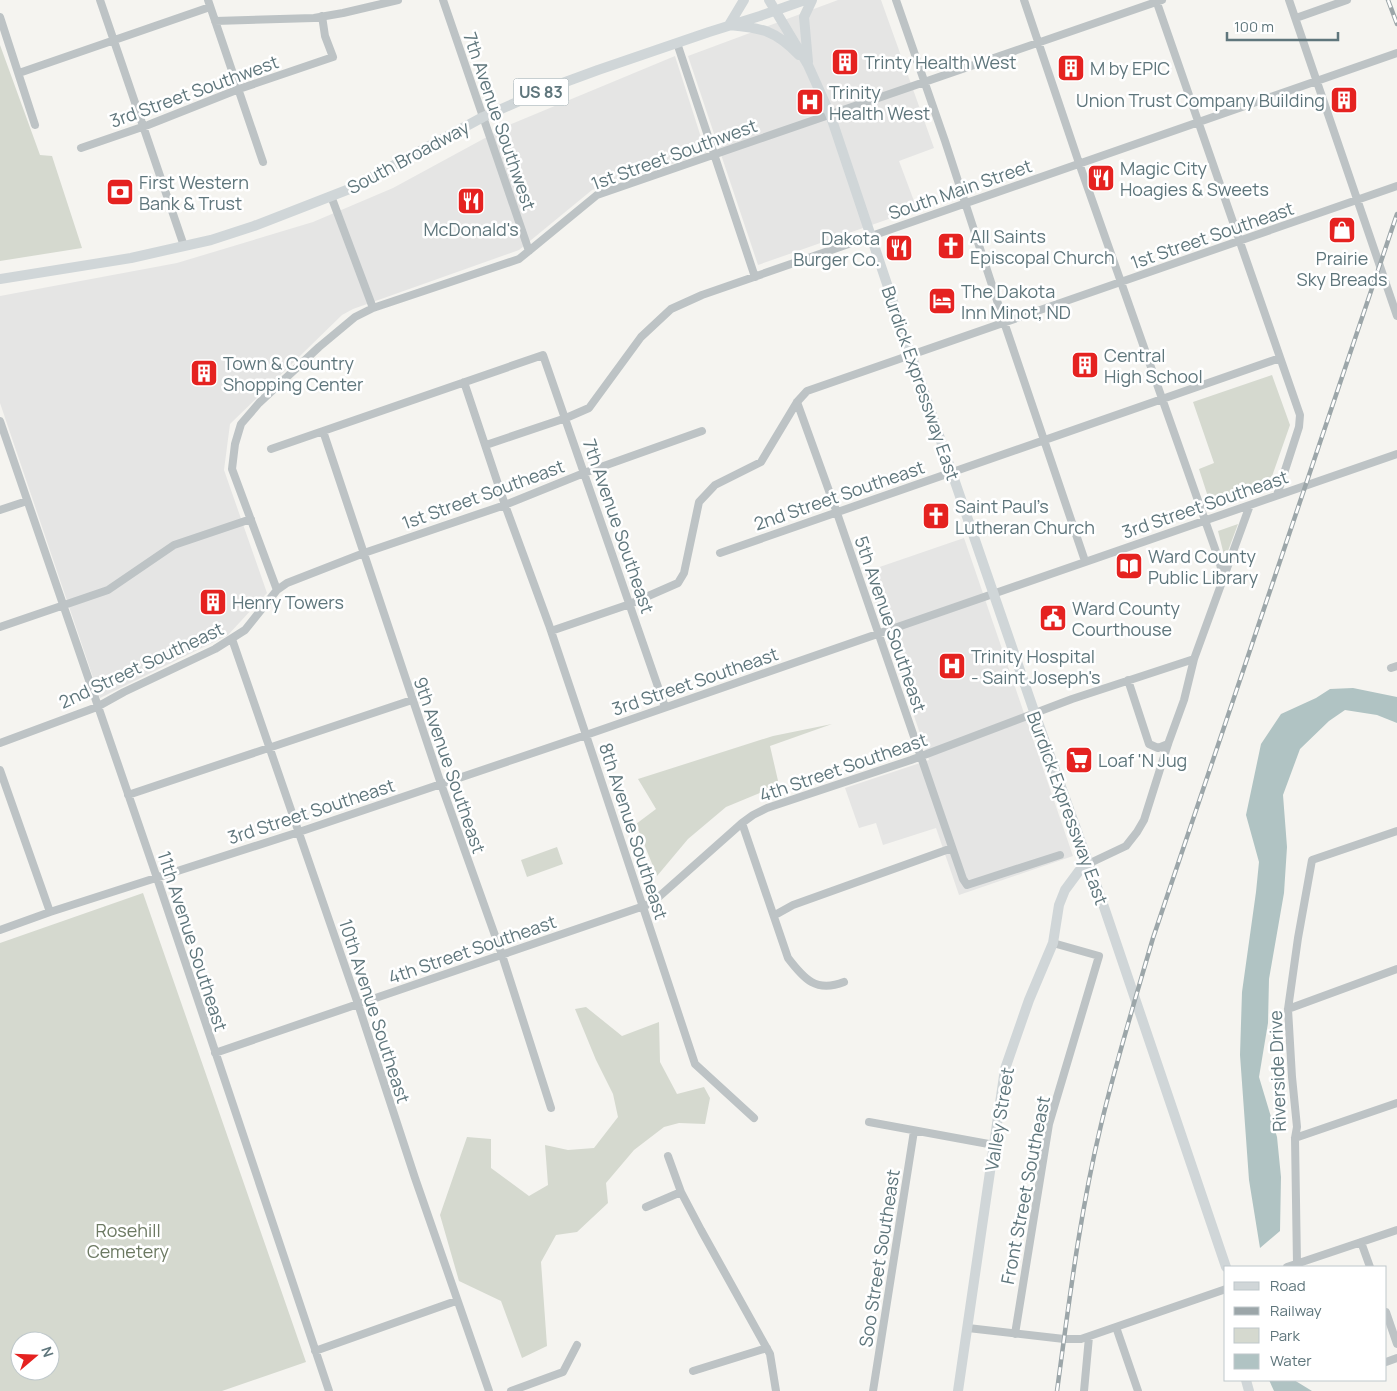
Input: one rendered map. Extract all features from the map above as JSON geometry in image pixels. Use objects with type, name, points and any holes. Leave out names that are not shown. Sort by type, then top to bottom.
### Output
[{"type":"main road","points":[[744,0],[729,25],[754,28],[772,33],[794,50],[808,65]]},
{"type":"main road","points":[[769,0],[808,65]]},
{"type":"main road","name":"South Broadway","points":[[0,280],[131,258],[211,240],[254,226],[360,184],[483,117],[549,88],[805,0]]},
{"type":"main road","points":[[808,65],[804,16],[812,0]]},
{"type":"main road","name":"Burdick Expressway East","points":[[808,65],[830,114],[951,471],[1103,904],[1226,1266]]},
{"type":"main road","name":"Valley Street","points":[[958,1391],[1005,1069],[1029,1000],[1053,943],[1059,906],[1065,890],[1079,871],[1088,864]]},
{"type":"street","points":[[100,0],[184,246]]},
{"type":"street","points":[[215,21],[322,16],[398,0]]},
{"type":"street","name":"7th Avenue Southwest","points":[[443,0],[528,251]]},
{"type":"street","points":[[896,0],[966,203],[1085,561]]},
{"type":"street","points":[[1024,0],[1079,163],[1205,520],[1224,580]]},
{"type":"street","points":[[1289,0],[1397,316]]},
{"type":"street","points":[[1296,18],[1347,0]]},
{"type":"street","points":[[1158,1],[1300,415],[1299,427],[1277,495]]},
{"type":"street","name":"1st Street Southwest","points":[[277,590],[232,469],[234,444],[241,424],[259,403],[355,317],[373,308],[519,259],[597,194],[1158,1]]},
{"type":"street","points":[[19,73],[114,41],[209,3],[263,162]]},
{"type":"street","name":"3rd Street Southwest","points":[[81,148],[144,127],[239,89],[333,57],[325,36],[322,16]]},
{"type":"street","points":[[0,17],[35,125]]},
{"type":"street","points":[[676,43],[755,277]]},
{"type":"street","name":"South Main Street","points":[[486,445],[566,418],[589,408],[641,336],[671,309],[702,295],[1397,53]]},
{"type":"street","name":"1st Street Southeast","points":[[797,402],[807,391],[1241,242],[1397,186]]},
{"type":"street","points":[[331,196],[373,308]]},
{"type":"street","name":"7th Avenue Southeast","points":[[464,382],[543,355],[666,707]]},
{"type":"street","name":"2nd Street Southeast","points":[[720,553],[1280,358]]},
{"type":"street","points":[[271,449],[464,382]]},
{"type":"street","name":"8th Avenue Southeast","points":[[464,382],[505,505],[551,631],[695,1064],[754,1118]]},
{"type":"street","points":[[551,631],[630,604],[678,583],[684,572],[699,502],[715,484],[761,462],[797,402]]},
{"type":"street","name":"5th Avenue Southeast","points":[[797,402],[963,879],[967,885],[1060,855]]},
{"type":"street","name":"11th Avenue Southeast","points":[[0,422],[157,878],[329,1391]]},
{"type":"street","name":"1st Street Southeast","points":[[277,590],[287,583],[364,553],[505,505],[584,473],[702,431]]},
{"type":"street","name":"9th Avenue Southeast","points":[[323,432],[440,784],[502,955],[551,1108]]},
{"type":"street","name":"3rd Street Southeast","points":[[0,930],[586,735],[1397,454]]},
{"type":"street","points":[[0,510],[27,501]]},
{"type":"street","points":[[1088,864],[1120,849],[1132,840],[1144,820],[1184,700],[1194,659],[1250,505]]},
{"type":"street","points":[[0,627],[108,590],[174,546],[251,519]]},
{"type":"street","name":"2nd Street Southeast","points":[[0,743],[97,707],[124,692],[214,650],[245,630],[277,590]]},
{"type":"street","name":"10th Avenue Southeast","points":[[232,639],[358,1004],[456,1300],[489,1391]]},
{"type":"street","name":"4th Street Southeast","points":[[215,1053],[644,906],[653,902],[742,823],[767,808],[921,756],[1128,680],[1194,659]]},
{"type":"street","points":[[1128,680],[1149,744],[1158,748],[1168,744]]},
{"type":"street","points":[[128,795],[412,700]]},
{"type":"street","points":[[0,770],[50,912]]},
{"type":"street","points":[[742,823],[775,915],[788,958],[802,976],[819,986],[834,986],[844,982]]},
{"type":"street","name":"Riverside Drive","points":[[1297,1264],[1295,1138],[1297,1128],[1288,1009],[1312,860],[1397,831]]},
{"type":"street","points":[[775,915],[793,905],[952,848]]},
{"type":"street","name":"Front Street Southeast","points":[[1015,1334],[1049,1124],[1099,956],[1053,943]]},
{"type":"street","points":[[1288,1009],[1395,970],[1397,980]]},
{"type":"street","points":[[1295,1138],[1397,1102]]},
{"type":"street","points":[[869,1122],[994,1145]]},
{"type":"street","name":"Soo Street Southeast","points":[[873,1391],[914,1131]]},
{"type":"street","points":[[668,1156],[681,1192],[770,1354],[776,1391]]},
{"type":"street","points":[[646,1207],[681,1192]]},
{"type":"street","points":[[1290,1266],[1397,1230]]},
{"type":"street","points":[[1361,1242],[1370,1266]]},
{"type":"street","points":[[968,1328],[1070,1340],[1089,1337],[1224,1290]]},
{"type":"street","points":[[315,1351],[456,1300]]},
{"type":"street","points":[[1387,1315],[1397,1344]]},
{"type":"street","points":[[1116,1327],[1138,1391]]},
{"type":"street","points":[[1084,1391],[1089,1337]]},
{"type":"street","points":[[511,1391],[563,1372],[577,1345]]},
{"type":"street","points":[[693,1372],[767,1348]]},
{"type":"shaded area","name":"Trinity Health West","points":[[838,0],[881,0],[934,148],[899,161],[917,209],[758,265],[688,56]]},
{"type":"shaded area","points":[[675,56],[706,153],[592,190],[519,250],[353,309],[342,315],[230,424],[224,470],[267,593],[228,635],[100,698],[0,403],[0,296],[177,263],[313,222],[393,188],[509,125]]},
{"type":"shaded area","name":"Trinity Hospital - Saint Joseph's","points":[[964,538],[1073,856],[959,895],[936,828],[883,845],[876,823],[859,828],[845,788],[929,760],[865,572]]},
{"type":"green space","points":[[0,45],[40,155],[52,156],[82,248],[0,261]]},
{"type":"green space","points":[[1272,375],[1290,425],[1270,482],[1210,503],[1199,469],[1214,463],[1193,402]]},
{"type":"green space","points":[[1238,524],[1225,559],[1218,531]]},
{"type":"green space","points":[[832,724],[770,746],[779,785],[726,807],[688,839],[657,876],[636,824],[656,809],[638,779],[773,736]]},
{"type":"green space","points":[[557,847],[563,864],[527,877],[521,860]]},
{"type":"green space","name":"Rosehill Cemetery","points":[[143,893],[306,1362],[222,1391],[0,1391],[0,943]]},
{"type":"green space","points":[[586,1007],[622,1036],[659,1022],[660,1062],[677,1094],[704,1087],[710,1098],[705,1124],[679,1123],[664,1127],[634,1150],[606,1183],[608,1203],[577,1232],[556,1235],[541,1262],[547,1346],[522,1358],[501,1301],[459,1281],[440,1215],[467,1137],[491,1139],[491,1168],[529,1196],[548,1185],[545,1145],[568,1150],[594,1148],[618,1117],[613,1094],[596,1060],[575,1009]]},
{"type":"water","points":[[1353,688],[1397,697],[1397,723],[1377,715],[1345,710],[1329,721],[1300,749],[1283,795],[1287,847],[1284,893],[1269,979],[1268,1023],[1259,1077],[1277,1137],[1281,1177],[1280,1231],[1260,1248],[1249,1180],[1240,1055],[1242,992],[1259,862],[1246,815],[1261,744],[1281,714],[1316,698],[1330,689]]},
{"type":"water","points":[[1269,1381],[1296,1381],[1312,1391],[1274,1391]]},
{"type":"railway","points":[[1388,0],[1397,24]]},
{"type":"railway","points":[[1057,1391],[1087,1191],[1119,1054],[1153,938],[1397,214]]},
{"type":"place","name":"Trinty Health West","points":[[845,62]]},
{"type":"place","name":"M by EPIC","points":[[1071,68]]},
{"type":"place","name":"Union Trust Company Building","points":[[1344,100]]},
{"type":"place","name":"Trinity Health West","points":[[810,102]]},
{"type":"place","name":"Magic City Hoagies & Sweets","points":[[1101,178]]},
{"type":"place","name":"First Western Bank & Trust","points":[[120,192]]},
{"type":"place","name":"McDonald's","points":[[471,201]]},
{"type":"place","name":"Prairie Sky Breads","points":[[1342,230]]},
{"type":"place","name":"All Saints Episcopal Church","points":[[951,246]]},
{"type":"place","name":"Dakota Burger Co.","points":[[899,248]]},
{"type":"place","name":"The Dakota Inn Minot, ND","points":[[942,301]]},
{"type":"place","name":"Central High School","points":[[1085,365]]},
{"type":"place","name":"Town & Country Shopping Center","points":[[204,373]]},
{"type":"place","name":"Saint Paul’s Lutheran Church","points":[[936,516]]},
{"type":"place","name":"Ward County Public Library","points":[[1129,566]]},
{"type":"place","name":"Henry Towers","points":[[213,602]]},
{"type":"place","name":"Ward County Courthouse","points":[[1053,618]]},
{"type":"place","name":"Trinity Hospital - Saint Joseph's","points":[[952,666]]},
{"type":"place","name":"Loaf 'N Jug","points":[[1079,760]]}]
